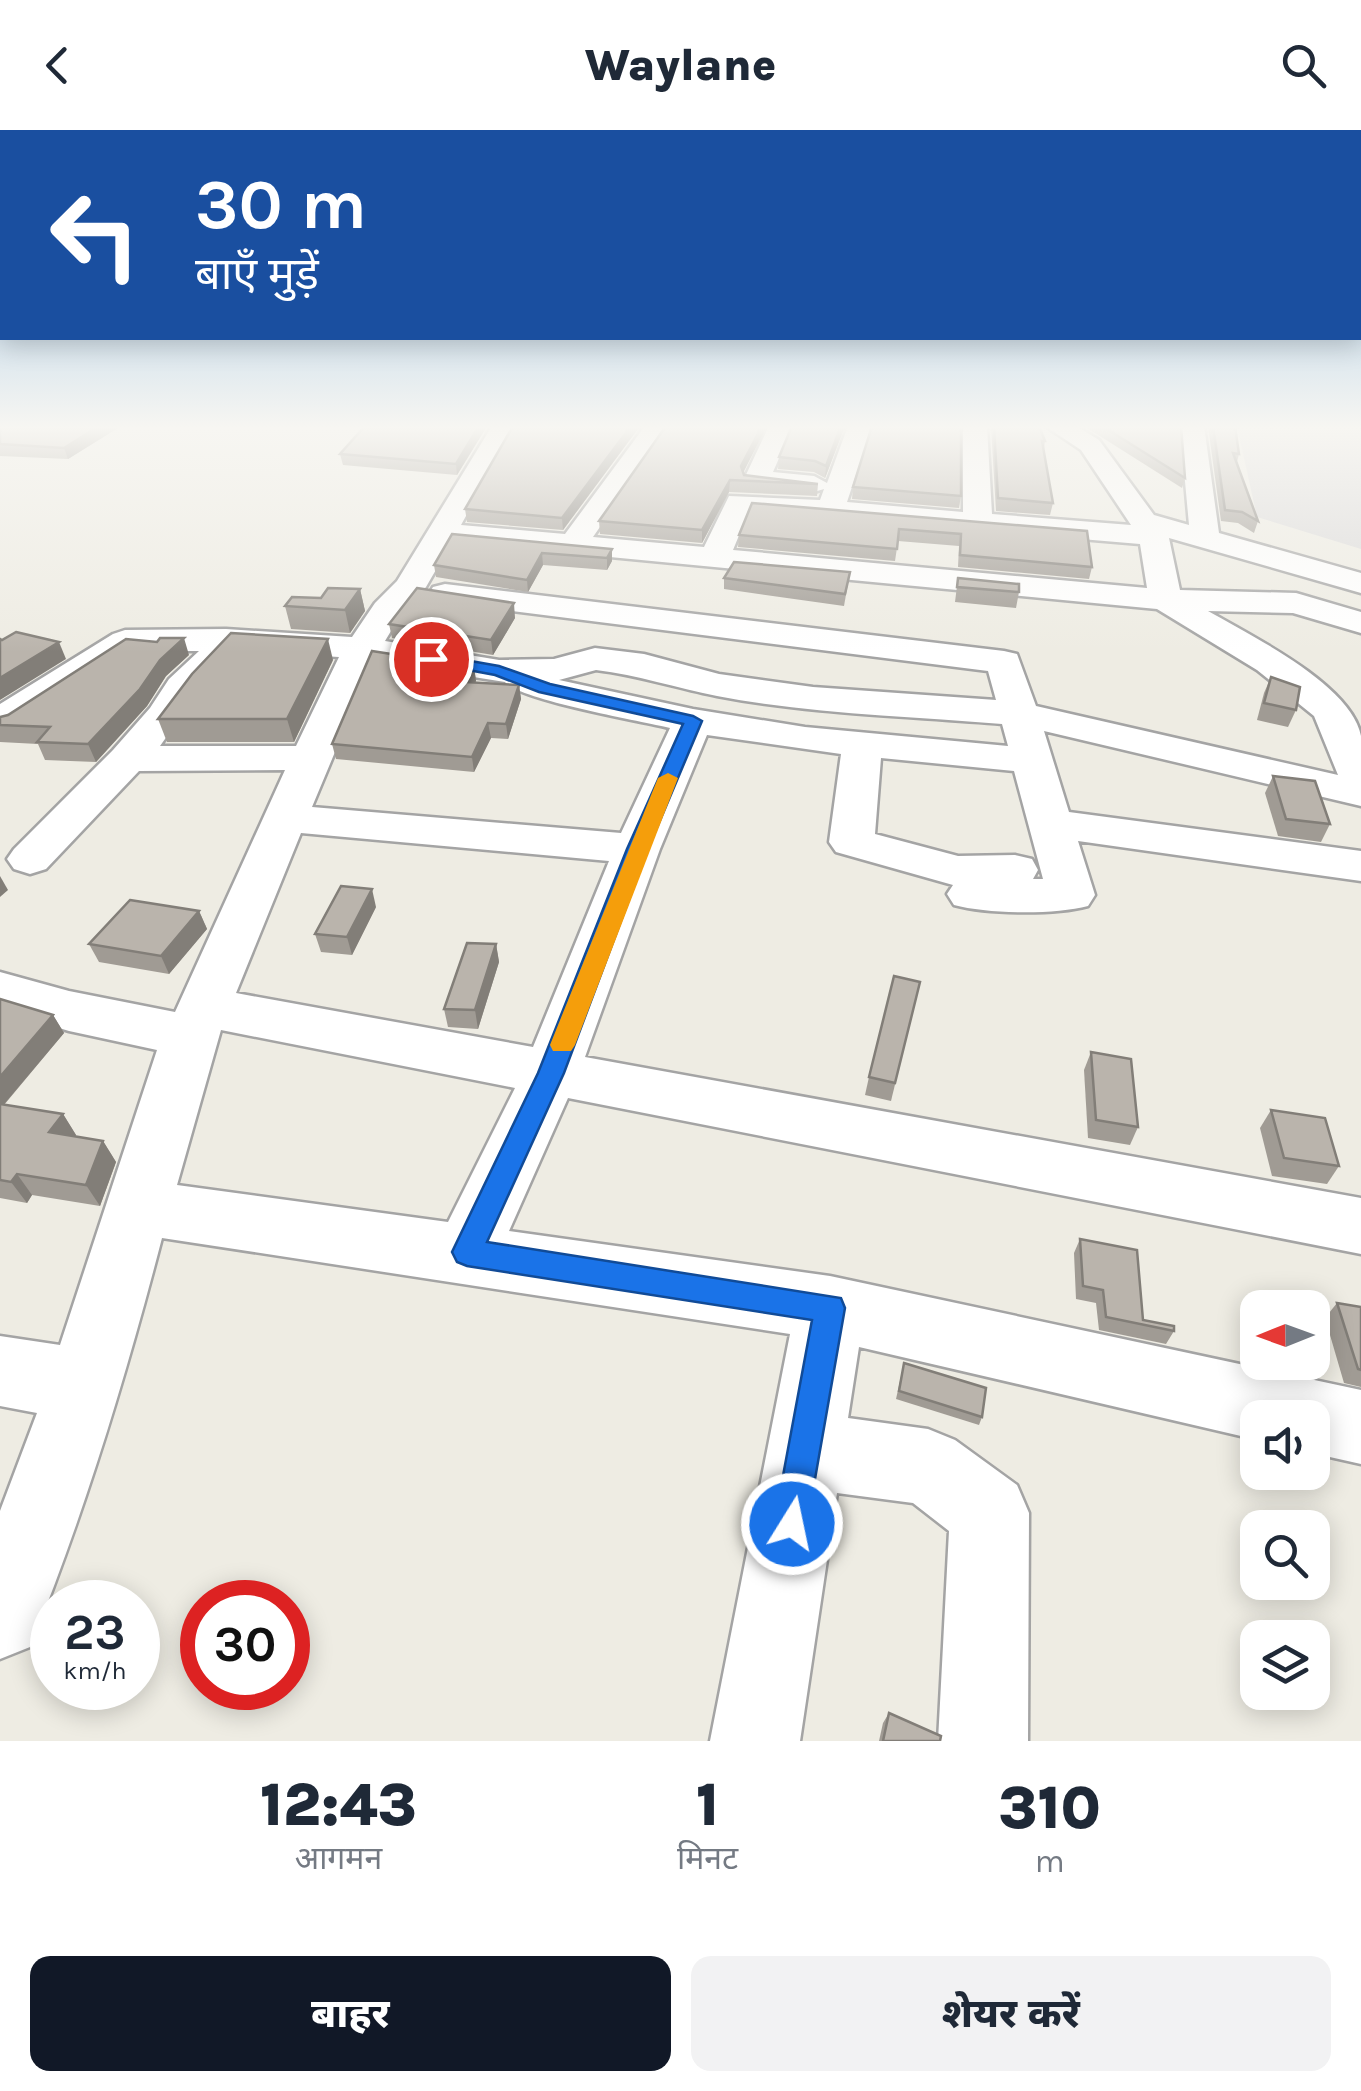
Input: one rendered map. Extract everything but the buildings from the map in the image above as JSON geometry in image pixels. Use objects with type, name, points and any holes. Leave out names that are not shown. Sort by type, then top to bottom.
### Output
[{"type":"street","points":[[0,1617],[82,1385],[198,1022],[350,668],[387,610],[410,587],[461,501]]},
{"type":"street","points":[[574,543],[604,501]]},
{"type":"street","points":[[714,558],[739,502],[759,501]]},
{"type":"street","points":[[855,501],[978,521],[1148,528],[1205,538],[1361,583]]},
{"type":"street","points":[[978,501],[978,521]]},
{"type":"street","points":[[1129,501],[1148,528],[1165,600],[1270,662],[1331,711],[1361,780]]},
{"type":"street","points":[[1201,501],[1205,538]]},
{"type":"street","points":[[443,532],[1165,600],[1296,603],[1361,622]]},
{"type":"street","points":[[410,587],[529,606],[1004,662],[1070,895],[971,894]]},
{"type":"street","points":[[30,859],[128,759],[166,714],[182,687],[199,674],[226,640]]},
{"type":"street","points":[[0,721],[125,641],[226,640],[362,648],[499,671],[555,670],[595,658],[644,665],[718,685],[813,698],[1018,714],[1361,792]]},
{"type":"street","points":[[499,671],[545,688],[693,721],[862,744],[1031,760]]},
{"type":"street","points":[[0,673],[51,690]]},
{"type":"street","points":[[467,1252],[551,1073],[637,849],[693,721]]},
{"type":"street","points":[[862,744],[852,842],[958,870],[1063,870]]},
{"type":"street","points":[[128,759],[312,758]]},
{"type":"street","points":[[286,818],[637,849]]},
{"type":"street","points":[[1050,823],[1361,866]]},
{"type":"street","points":[[0,991],[69,1011],[198,1022],[551,1073],[1361,1226]]},
{"type":"street","points":[[139,1207],[830,1308],[1361,1426]]},
{"type":"street","points":[[755,1741],[830,1308]]},
{"type":"street","points":[[0,1371],[82,1385]]},
{"type":"street","points":[[805,1451],[928,1467],[990,1512],[983,1741]]},
{"type":"shaded area","points":[[1254,501],[1361,501],[1361,549],[1257,517]]},
{"type":"slow traffic","points":[[562,1045],[668,778]]},
{"type":"route","points":[[431,659],[499,671],[545,688],[693,721],[637,849],[551,1073],[467,1252],[830,1308],[792,1524]]}]
